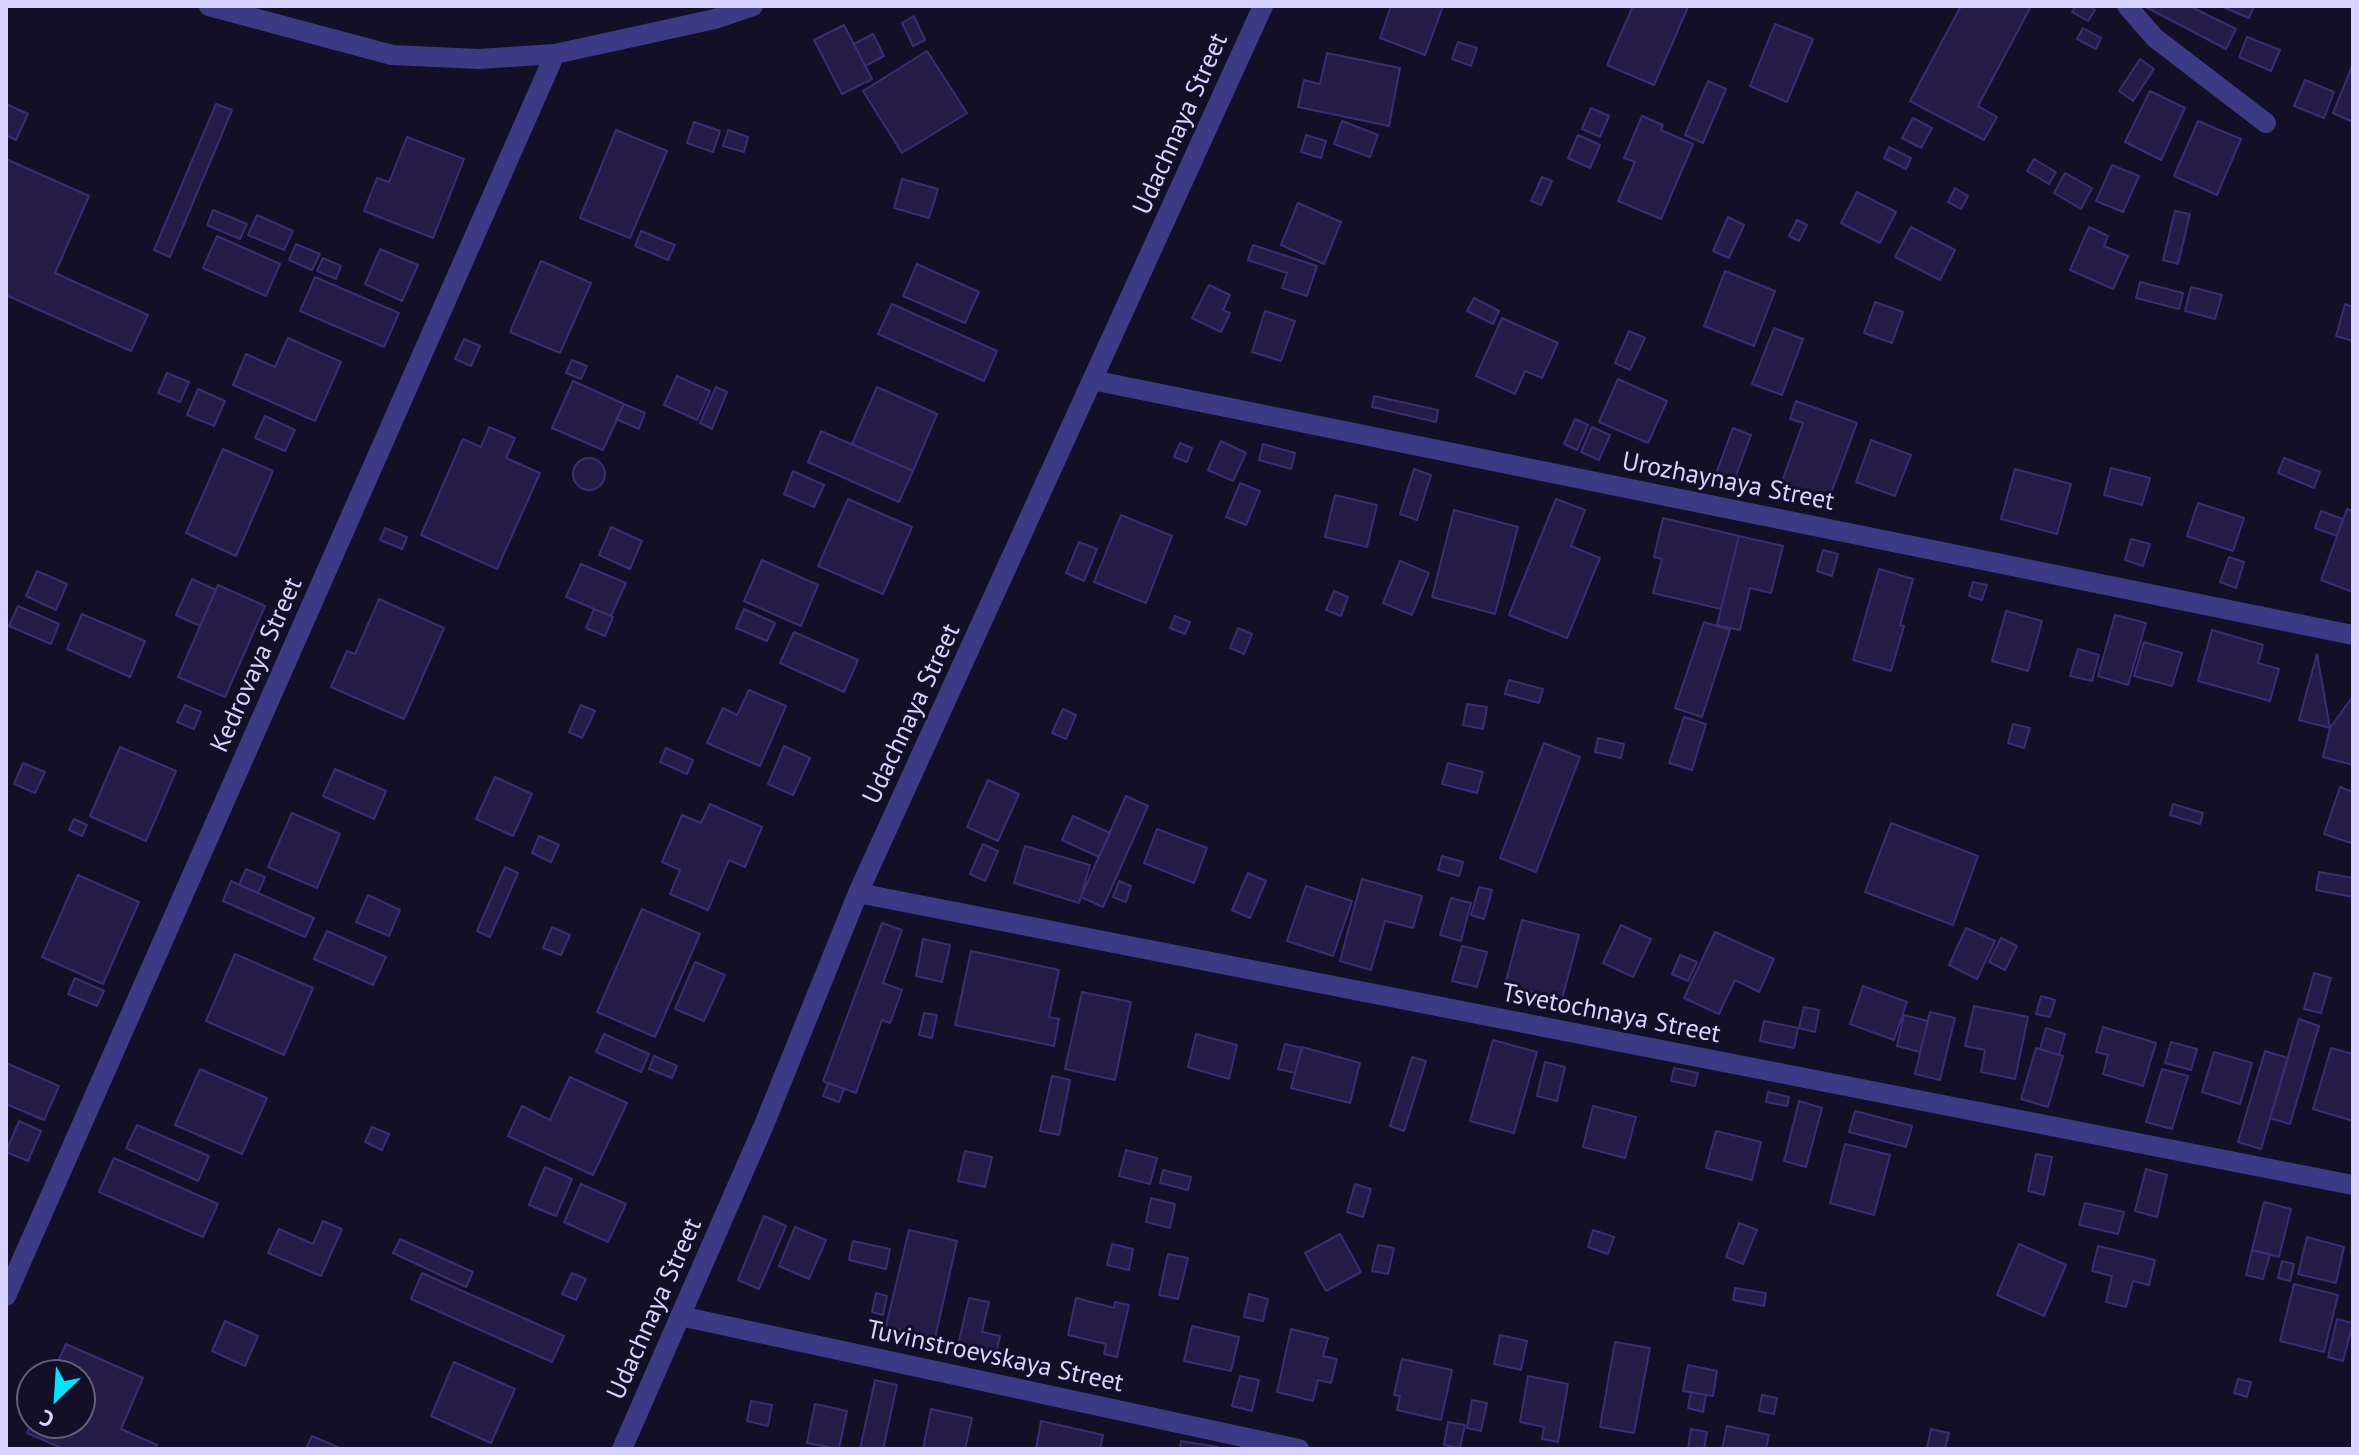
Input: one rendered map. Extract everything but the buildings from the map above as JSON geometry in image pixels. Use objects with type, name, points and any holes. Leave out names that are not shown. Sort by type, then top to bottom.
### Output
[{"type":"street","points":[[209,6],[392,55],[479,59],[555,54],[715,19],[753,6]]},
{"type":"street","name":"Udachnaya Street","points":[[622,1449],[764,1125],[858,893],[1263,6]]},
{"type":"street","points":[[2127,6],[2155,38],[2266,123]]},
{"type":"street","name":"Kedrovaya Street","points":[[6,1296],[555,54]]},
{"type":"street","name":"Urozhaynaya Street","points":[[1092,380],[2353,635]]},
{"type":"street","name":"Tsvetochnaya Street","points":[[858,893],[2353,1185]]},
{"type":"street","name":"Tuvinstroevskaya Street","points":[[680,1316],[1299,1449]]}]
